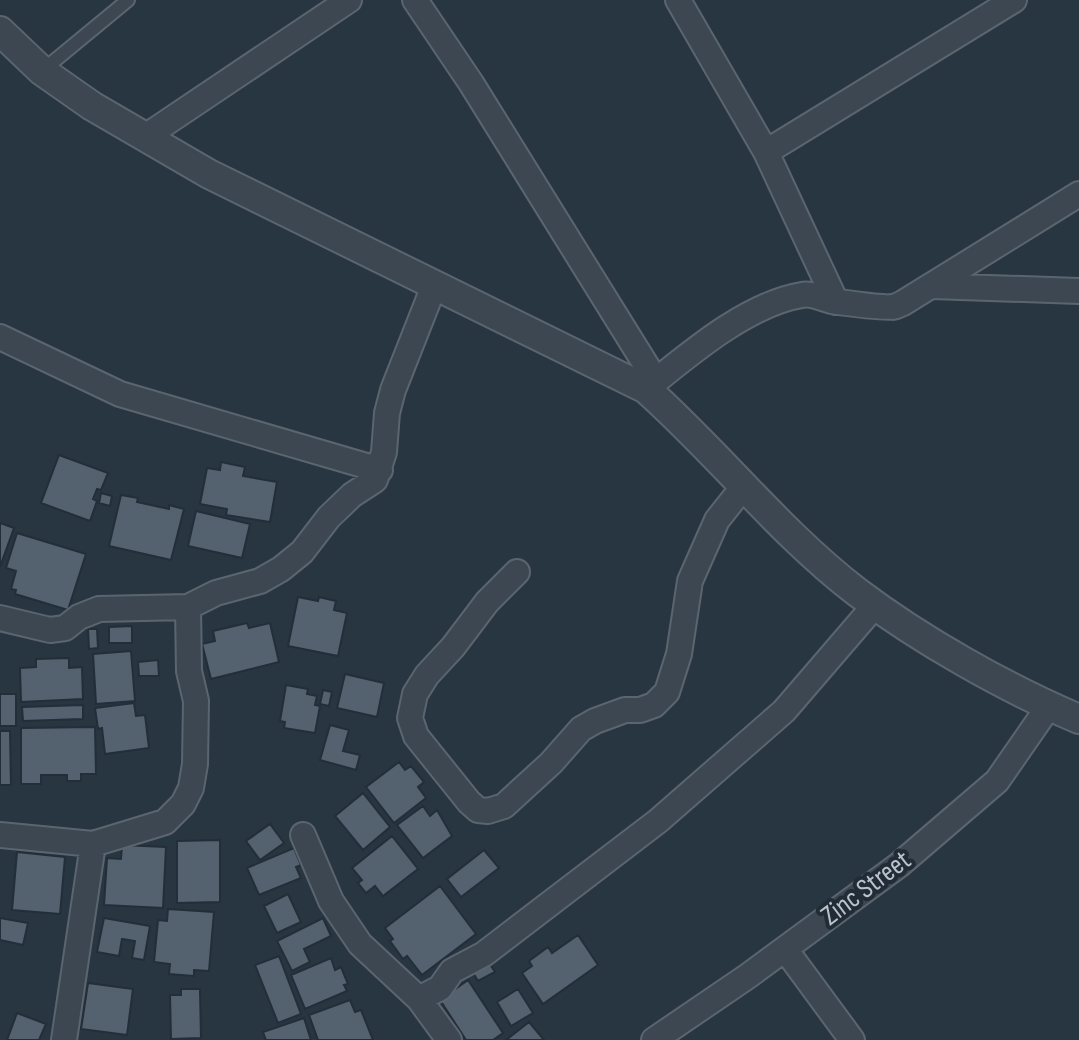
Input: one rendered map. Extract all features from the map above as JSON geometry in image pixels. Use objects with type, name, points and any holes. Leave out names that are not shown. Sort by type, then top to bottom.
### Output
[{"type":"street","points":[[145,137],[349,0]]},
{"type":"street","points":[[415,0],[471,83],[651,385],[689,427],[744,486],[857,592],[920,636],[1079,719]]},
{"type":"street","points":[[678,0],[766,152],[836,302]]},
{"type":"street","points":[[766,152],[1014,0]]},
{"type":"street","points":[[2,39],[92,106],[209,174],[434,286],[651,385]]},
{"type":"street","points":[[651,385],[719,332],[765,308],[804,294],[836,302],[892,308],[1079,194]]},
{"type":"street","points":[[0,618],[50,630],[65,628],[79,617],[99,609],[188,607],[216,593],[260,581],[281,569],[302,552],[329,517],[352,495],[371,484],[380,470],[393,390],[434,286]]},
{"type":"street","points":[[932,286],[1079,291]]},
{"type":"street","points":[[0,337],[120,394],[380,470]]},
{"type":"street","points":[[517,572],[487,602],[427,675],[415,694],[410,718],[416,736],[478,810],[488,811],[504,806],[551,763],[581,729],[625,710],[640,710],[654,705],[667,692],[679,654],[690,581],[717,520],[744,486]]},
{"type":"street","points":[[419,999],[440,988],[452,971],[484,954],[658,821],[784,711],[876,604]]},
{"type":"street","points":[[0,835],[93,844],[165,822],[183,804],[191,788],[195,764],[196,701],[189,671],[188,607]]},
{"type":"street","name":"Zinc Street","points":[[654,1040],[899,865],[997,781],[1049,706]]},
{"type":"street","points":[[303,835],[331,901],[360,944],[419,999],[449,1040]]},
{"type":"street","points":[[64,1040],[93,844]]},
{"type":"street","points":[[785,949],[852,1040]]},
{"type":"lane","points":[[42,71],[128,0]]},
{"type":"building","points":[[59,455],[108,473],[101,490],[97,489],[93,499],[97,501],[90,521],[41,503]]},
{"type":"building","points":[[221,462],[245,467],[243,476],[277,482],[270,522],[226,515],[227,509],[200,504],[207,468],[220,470]]},
{"type":"building","points":[[101,493],[112,496],[110,506],[99,503]]},
{"type":"building","points":[[121,495],[138,498],[137,502],[184,509],[171,560],[109,546]]},
{"type":"building","points":[[196,511],[250,524],[242,558],[188,546]]},
{"type":"building","points":[[0,523],[14,528],[0,567]]},
{"type":"building","points":[[17,533],[86,554],[68,610],[15,594],[16,590],[11,589],[16,571],[6,568]]},
{"type":"building","points":[[298,597],[336,601],[334,610],[347,613],[338,656],[288,646]]},
{"type":"building","points":[[247,623],[249,628],[270,623],[279,662],[211,679],[202,644],[215,641],[213,631]]},
{"type":"building","points":[[132,626],[132,643],[109,643],[109,627]]},
{"type":"building","points":[[88,629],[97,629],[98,648],[89,649]]},
{"type":"building","points":[[131,651],[135,701],[96,704],[93,654]]},
{"type":"building","points":[[69,658],[69,668],[82,667],[83,699],[21,702],[20,668],[36,667],[36,659]]},
{"type":"building","points":[[158,660],[159,676],[139,676],[138,662]]},
{"type":"building","points":[[345,674],[384,683],[377,717],[337,708]]},
{"type":"building","points":[[286,685],[308,689],[307,694],[317,696],[315,705],[320,706],[315,733],[284,728],[285,722],[280,721]]},
{"type":"building","points":[[323,690],[332,692],[329,706],[320,704]]},
{"type":"building","points":[[0,694],[16,694],[16,726],[0,726]]},
{"type":"building","points":[[134,703],[136,716],[145,715],[149,748],[105,754],[102,728],[98,729],[95,708]]},
{"type":"building","points":[[83,705],[83,719],[23,721],[22,707]]},
{"type":"building","points":[[330,725],[349,730],[343,751],[360,755],[356,770],[320,760]]},
{"type":"building","points":[[95,727],[96,774],[81,774],[81,781],[67,781],[67,775],[41,775],[41,784],[21,784],[21,728]]},
{"type":"building","points":[[0,731],[10,731],[11,785],[0,785]]},
{"type":"building","points":[[399,762],[405,770],[411,766],[424,782],[418,787],[426,798],[394,823],[366,787]]},
{"type":"building","points":[[363,793],[390,827],[363,850],[335,816]]},
{"type":"building","points":[[423,806],[430,816],[437,810],[452,836],[423,858],[397,825]]},
{"type":"building","points":[[270,824],[284,843],[260,860],[246,841]]},
{"type":"building","points":[[392,836],[418,869],[383,896],[375,886],[366,893],[358,883],[362,880],[352,868]]},
{"type":"building","points":[[220,840],[220,902],[177,903],[177,841]]},
{"type":"building","points":[[122,845],[166,847],[163,908],[104,905],[107,858],[121,859]]},
{"type":"building","points":[[294,848],[301,865],[296,867],[301,878],[259,895],[247,868]]},
{"type":"building","points":[[484,850],[499,868],[461,897],[447,879]]},
{"type":"building","points":[[17,852],[65,857],[60,914],[12,910]]},
{"type":"building","points":[[440,886],[476,934],[422,975],[407,956],[403,959],[385,928]]},
{"type":"building","points":[[288,894],[301,922],[277,933],[264,906]]},
{"type":"building","points":[[168,909],[214,912],[209,971],[194,970],[194,976],[169,974],[170,964],[154,962],[158,920],[167,921]]},
{"type":"building","points":[[0,918],[28,923],[23,945],[0,940]]},
{"type":"building","points":[[104,918],[150,926],[144,960],[132,958],[135,941],[122,939],[119,956],[97,952]]},
{"type":"building","points":[[323,918],[331,936],[304,949],[310,962],[292,971],[277,941]]},
{"type":"building","points":[[578,935],[598,965],[543,1004],[522,973],[532,966],[529,961],[548,947],[552,953]]},
{"type":"building","points":[[279,956],[301,1014],[278,1023],[255,965]]},
{"type":"building","points":[[331,958],[335,970],[341,967],[348,984],[344,985],[347,991],[305,1009],[291,975]]},
{"type":"building","points":[[488,961],[495,972],[478,981],[472,971]]},
{"type":"building","points":[[468,980],[503,1033],[493,1040],[466,1040],[440,1000]]},
{"type":"building","points":[[88,983],[133,989],[127,1035],[81,1029]]},
{"type":"building","points":[[181,989],[200,989],[201,1038],[171,1039],[170,995],[181,995]]},
{"type":"building","points":[[518,989],[533,1013],[511,1026],[497,1002]]},
{"type":"building","points":[[350,1000],[355,1012],[361,1010],[373,1040],[318,1040],[309,1015]]},
{"type":"building","points":[[17,1013],[46,1024],[39,1040],[7,1040]]},
{"type":"building","points":[[304,1018],[311,1040],[266,1040],[263,1032]]},
{"type":"building","points":[[529,1022],[544,1040],[506,1040]]}]
